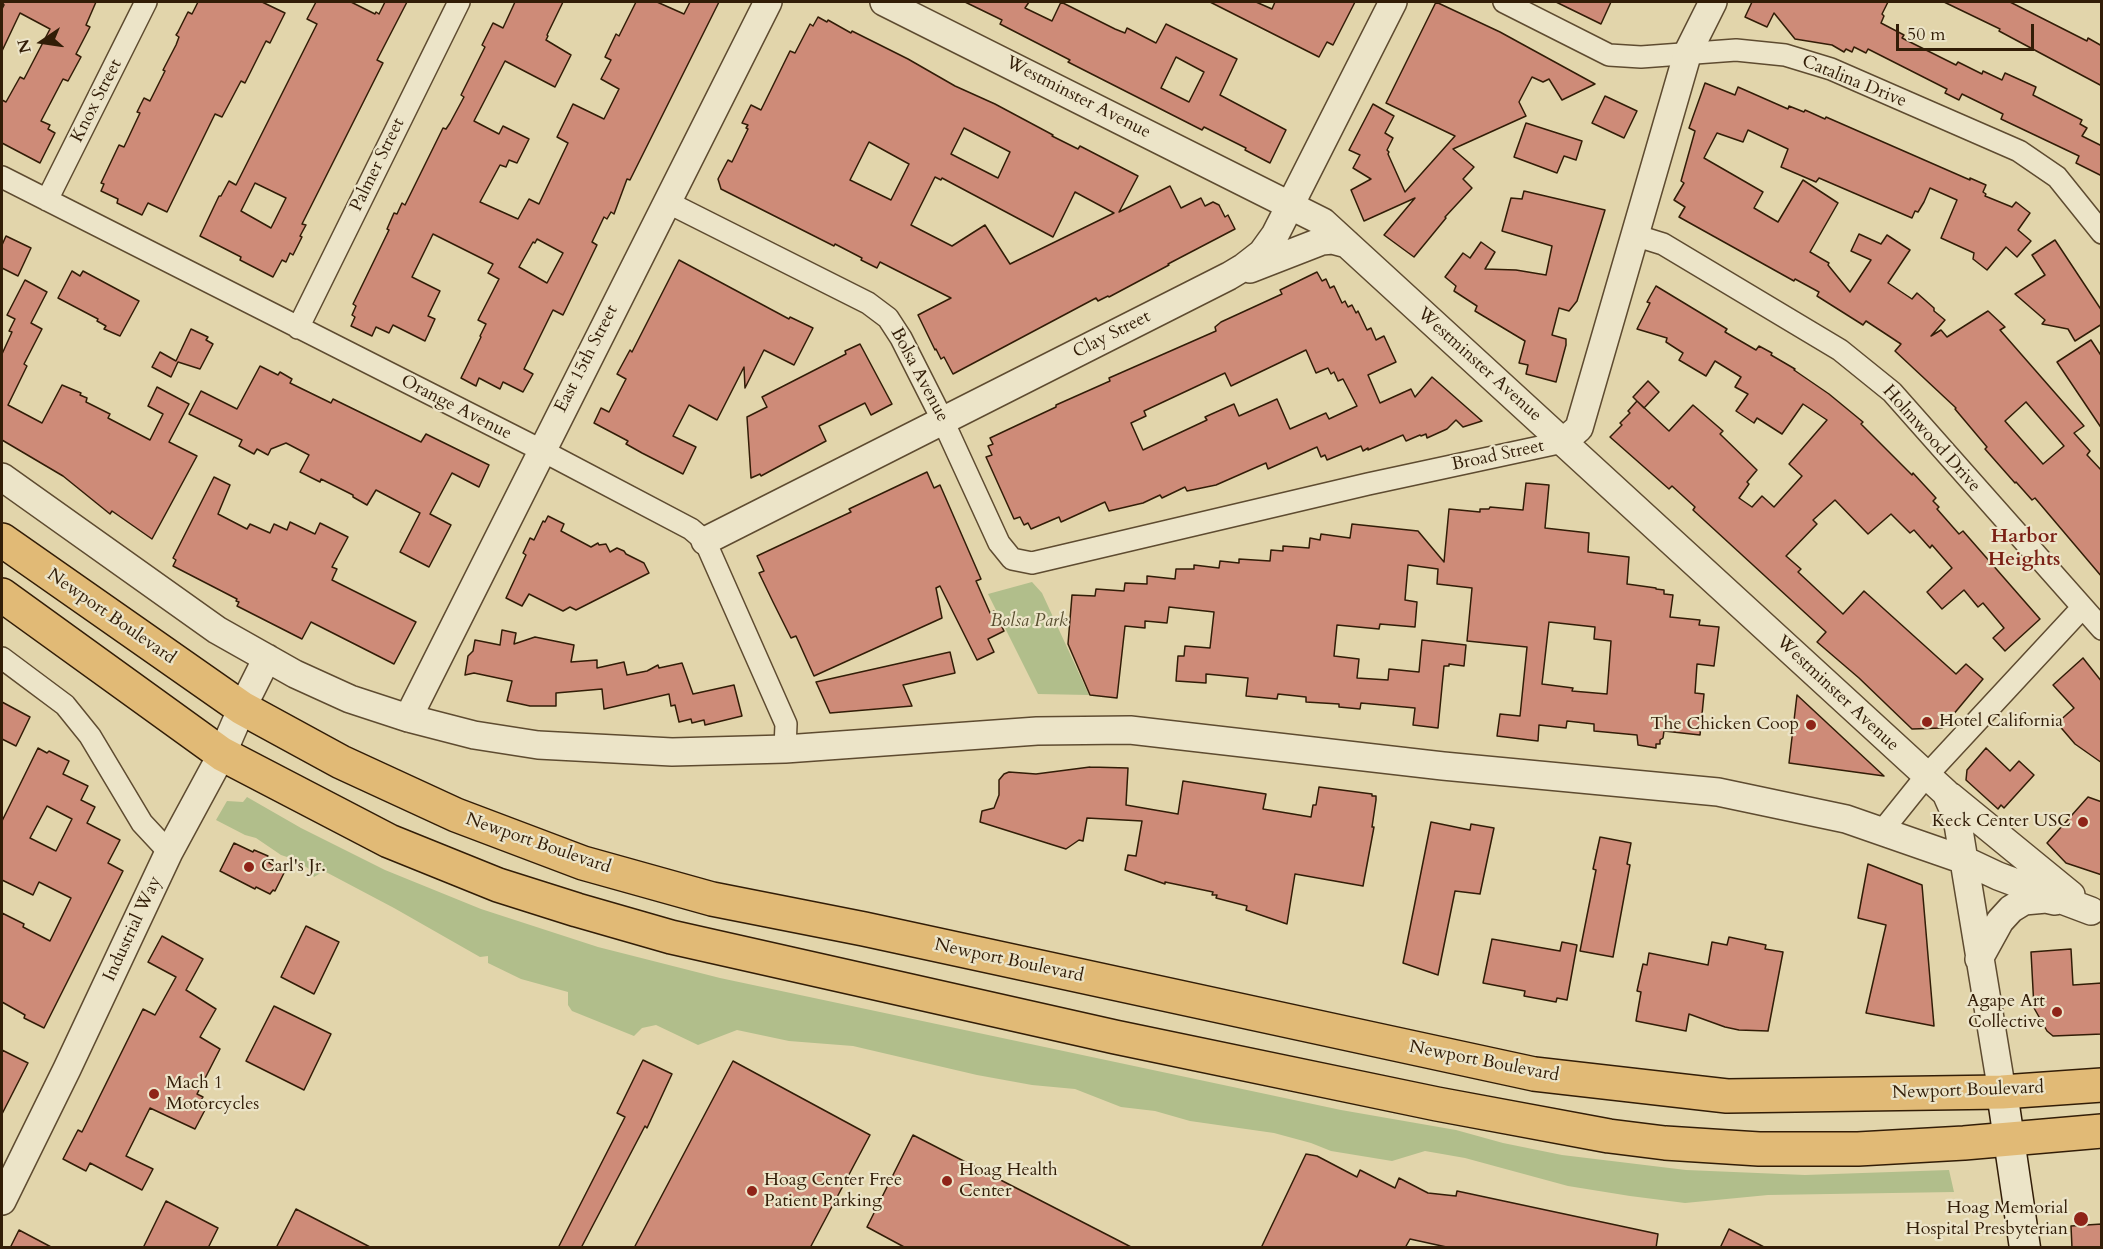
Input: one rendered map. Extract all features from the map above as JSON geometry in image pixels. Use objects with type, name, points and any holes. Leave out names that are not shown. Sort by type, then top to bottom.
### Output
[{"type":"highway","name":"Newport Boulevard","points":[[2,540],[242,708],[341,762],[456,815],[583,863],[712,899],[876,932],[1534,1074],[1727,1096],[2002,1092],[2102,1085]]},
{"type":"highway","points":[[2,595],[222,754],[389,841],[498,885],[671,937],[1115,1037],[1530,1123],[1620,1138],[1759,1149],[1858,1149],[2102,1131]]},
{"type":"main road","points":[[2002,1092],[2025,1248]]},
{"type":"street","name":"Knox Street","points":[[47,200],[146,2]]},
{"type":"street","name":"Palmer Street","points":[[298,328],[459,2]]},
{"type":"street","name":"East 15th Street","points":[[408,718],[768,2]]},
{"type":"street","name":"Westminster Avenue","points":[[884,2],[1323,222],[1936,784],[1957,818],[2002,1092]]},
{"type":"street","name":"Clay Street","points":[[705,541],[1228,276],[1262,253],[1275,236],[1393,2]]},
{"type":"street","name":"Catalina Drive","points":[[1504,2],[1609,55],[1641,57],[1736,50],[1785,56],[1831,69],[2019,152],[2057,177],[2102,233]]},
{"type":"street","name":"Broad Street","points":[[1012,559],[1032,563],[1390,479],[1563,442],[1579,428],[1688,52],[1713,2]]},
{"type":"street","name":"Orange Avenue","points":[[2,177],[541,450],[691,529],[705,541]]},
{"type":"street","name":"Bolsa Avenue","points":[[667,202],[868,303],[888,318],[901,338],[943,421],[999,543],[1012,559]]},
{"type":"street","name":"Holmwood Drive","points":[[1634,235],[1663,244],[1840,351],[1892,392],[2102,629]]},
{"type":"street","points":[[1228,276],[1279,259],[1322,241],[1332,240],[1347,244]]},
{"type":"street","points":[[2,477],[217,630],[295,674],[350,699],[408,718],[474,735],[538,745],[672,752],[785,749],[1036,731],[1130,730],[1443,766],[1718,792],[1846,819],[1964,860],[1998,876],[2096,913]]},
{"type":"street","points":[[705,541],[786,724],[785,749]]},
{"type":"street","points":[[1882,831],[1936,784],[2082,608]]},
{"type":"street","points":[[2,658],[65,705],[90,736],[142,823],[169,852]]},
{"type":"street","name":"Industrial Way","points":[[2,1201],[169,852],[222,754],[267,658]]},
{"type":"street","points":[[1936,784],[2096,913]]},
{"type":"street","points":[[1979,959],[2000,921],[2011,909],[2024,901],[2046,899],[2096,913]]},
{"type":"green space","name":"Bolsa Park","points":[[1032,582],[1042,593],[1089,695],[1038,694],[988,594]]},
{"type":"green space","points":[[247,797],[301,828],[385,870],[481,909],[598,947],[720,978],[1341,1110],[1456,1130],[1503,1143],[1562,1155],[1686,1170],[1805,1175],[1949,1170],[1954,1192],[1768,1195],[1685,1203],[1568,1186],[1465,1158],[1425,1151],[1392,1161],[1331,1151],[1274,1133],[1190,1121],[1155,1111],[1121,1107],[1075,1089],[1032,1085],[977,1075],[853,1046],[789,1041],[737,1030],[698,1045],[656,1025],[642,1028],[634,1036],[572,1011],[568,1005],[568,992],[521,979],[488,963],[488,956],[480,957],[324,871],[314,877],[309,869],[296,860],[281,855],[256,838],[216,820],[227,801],[243,802]]},
{"type":"building","points":[[2,2],[96,2],[86,25],[90,27],[76,54],[81,57],[68,81],[63,79],[41,121],[50,125],[48,129],[55,133],[40,163],[2,143],[2,100],[6,102],[20,77],[24,79],[50,29],[20,13],[2,51],[2,9],[4,5]]},
{"type":"building","points":[[198,2],[262,2],[285,13],[270,43],[266,41],[245,83],[241,81],[222,117],[215,114],[167,212],[148,203],[142,215],[117,203],[118,199],[101,191],[104,184],[101,183],[119,145],[124,147],[140,113],[137,112],[144,98],[150,101],[176,45],[179,37],[176,35],[188,12],[192,14]]},
{"type":"building","points":[[316,2],[351,2],[379,14],[385,2],[407,2],[377,60],[383,63],[302,224],[306,225],[300,236],[302,237],[293,255],[290,253],[286,262],[282,260],[273,277],[200,236],[219,196],[229,181],[236,185],[317,24],[307,19]],"holes":[[[255,183],[286,198],[271,228],[241,211]]]},
{"type":"building","points":[[515,2],[563,2],[546,40],[571,55],[555,87],[505,61],[474,121],[499,134],[503,126],[529,139],[517,163],[509,160],[506,167],[500,165],[480,202],[518,219],[529,199],[539,204],[568,143],[557,137],[573,104],[604,119],[619,89],[601,79],[611,60],[605,57],[616,34],[619,36],[636,2],[657,2],[684,14],[690,2],[719,2],[630,180],[627,179],[614,214],[611,212],[607,219],[604,217],[592,242],[597,245],[563,315],[553,310],[524,369],[533,374],[523,392],[503,382],[500,389],[479,378],[476,386],[461,378],[486,324],[478,320],[499,279],[488,273],[493,264],[433,234],[412,277],[440,291],[428,316],[435,319],[425,341],[393,325],[389,333],[376,327],[372,336],[351,326],[356,306],[353,304],[389,230],[387,229],[394,213],[397,214],[402,203],[405,205],[443,128],[446,129],[464,97],[461,95],[485,47],[482,45],[493,23],[503,28]],"holes":[[[537,239],[563,253],[547,283],[519,267]]]},
{"type":"building","points":[[965,2],[1029,2],[1025,8],[1052,21],[1061,2],[1115,29],[1125,33],[1127,28],[1156,43],[1166,24],[1237,59],[1220,95],[1286,130],[1270,163],[1204,127],[1202,130],[1068,62],[1070,60],[1000,24],[1002,20]],"holes":[[[1176,57],[1204,72],[1189,102],[1161,88]]]},
{"type":"building","points":[[1210,2],[1256,2],[1272,9],[1275,2],[1355,2],[1333,45],[1327,42],[1319,57]]},
{"type":"building","points":[[1436,2],[1500,32],[1595,84],[1562,100],[1549,79],[1543,82],[1532,77],[1519,102],[1526,116],[1453,149],[1474,167],[1463,179],[1472,188],[1445,217],[1414,257],[1384,235],[1415,198],[1364,221],[1351,190],[1371,179],[1353,168],[1360,155],[1349,150],[1373,104],[1394,116],[1385,133],[1393,138],[1387,150],[1405,192],[1455,136],[1386,103]]},
{"type":"building","points":[[1556,2],[1611,2],[1601,24]]},
{"type":"building","points":[[1752,2],[1888,2],[1882,14],[1884,16],[1881,23],[1904,35],[1902,38],[1956,65],[1958,62],[1982,74],[1983,71],[2002,80],[2005,73],[2036,87],[2033,95],[2082,120],[2080,124],[2087,128],[2082,136],[2102,146],[2102,176],[2076,163],[2079,156],[2001,119],[2003,114],[1962,94],[1959,100],[1945,93],[1947,89],[1868,49],[1866,53],[1854,47],[1852,52],[1846,49],[1844,52],[1832,45],[1795,39],[1774,13],[1767,27],[1745,17]]},
{"type":"building","points":[[1944,2],[2010,2],[2087,41],[2088,38],[2102,46],[2102,86],[1999,31],[2000,29]]},
{"type":"building","points":[[818,17],[851,33],[852,31],[955,86],[995,104],[1052,136],[1078,149],[1080,146],[1138,176],[1119,212],[1170,186],[1181,208],[1201,198],[1205,206],[1213,202],[1219,205],[1225,217],[1228,215],[1235,229],[1109,297],[1098,301],[1096,298],[953,374],[944,357],[941,359],[935,350],[918,315],[951,298],[880,262],[877,268],[835,244],[834,246],[721,189],[718,179],[728,160],[732,162],[748,129],[746,128],[748,125],[742,123],[751,105],[761,110],[790,51],[795,53],[810,24],[813,26]],"holes":[[[964,128],[1010,152],[998,178],[951,154]],[[869,142],[909,164],[891,200],[850,180]],[[935,177],[941,180],[942,178],[1053,237],[1075,192],[1114,213],[1010,264],[985,225],[952,246],[911,225]]]},
{"type":"building","points":[[1705,83],[1735,95],[1738,87],[1788,109],[1789,106],[1825,119],[1826,117],[1970,180],[1970,178],[1986,185],[1983,192],[1985,196],[2012,207],[2016,202],[2030,213],[2018,230],[2031,241],[2017,257],[2006,247],[1987,270],[1973,259],[1974,253],[1941,238],[1957,200],[1930,188],[1918,212],[1915,211],[1912,218],[1819,178],[1816,182],[1781,167],[1788,149],[1748,130],[1743,142],[1717,133],[1704,158],[1763,192],[1754,208],[1778,222],[1803,180],[1838,203],[1810,252],[1829,263],[1828,265],[1850,292],[1871,260],[1851,251],[1859,234],[1881,244],[1887,235],[1910,250],[1888,283],[1912,299],[1917,293],[1945,320],[1931,336],[1941,330],[1947,337],[1988,311],[2005,327],[2000,330],[2084,426],[2074,433],[2090,451],[2087,455],[2102,471],[2102,577],[2035,498],[2032,500],[1985,449],[1987,447],[1956,408],[1895,351],[1901,344],[1866,321],[1863,325],[1817,296],[1819,292],[1795,279],[1794,281],[1679,217],[1685,207],[1674,200],[1684,183],[1681,181],[1695,131],[1689,128]],"holes":[[[2026,402],[2064,446],[2043,464],[2005,421]]]},
{"type":"building","points":[[1605,96],[1637,111],[1624,138],[1592,123]]},
{"type":"building","points":[[1526,123],[1582,141],[1576,160],[1564,156],[1557,173],[1514,157]]},
{"type":"building","points":[[1524,191],[1605,210],[1577,301],[1569,311],[1559,308],[1552,335],[1566,339],[1566,345],[1556,382],[1526,374],[1528,365],[1519,363],[1525,341],[1475,311],[1477,306],[1454,291],[1456,286],[1445,277],[1463,253],[1470,258],[1481,242],[1495,252],[1485,269],[1516,270],[1546,275],[1552,246],[1502,231],[1511,198],[1522,199]]},
{"type":"building","points":[[6,236],[31,248],[18,276],[2,268],[2,245]]},
{"type":"building","points":[[2055,240],[2102,311],[2102,324],[2075,341],[2068,329],[2042,324],[2045,320],[2015,294],[2045,275],[2032,255]]},
{"type":"building","points":[[679,260],[789,319],[790,317],[813,328],[794,365],[764,350],[745,388],[744,367],[717,420],[689,405],[673,436],[696,447],[683,474],[626,444],[628,441],[594,423],[601,408],[609,412],[626,379],[617,374],[630,350],[632,352]]},
{"type":"building","points":[[72,271],[80,276],[83,271],[139,301],[120,336],[104,329],[106,326],[97,321],[98,319],[58,298]]},
{"type":"building","points":[[1317,272],[1322,281],[1326,279],[1330,288],[1334,286],[1342,303],[1345,301],[1348,307],[1352,305],[1356,313],[1358,311],[1367,330],[1371,328],[1376,340],[1384,336],[1396,362],[1368,375],[1380,403],[1411,389],[1415,397],[1432,377],[1482,421],[1463,427],[1456,420],[1447,429],[1427,438],[1426,434],[1406,441],[1403,435],[1368,450],[1368,448],[1363,451],[1361,446],[1327,460],[1325,455],[1321,457],[1317,447],[1268,469],[1266,463],[1216,485],[1187,491],[1185,487],[1162,498],[1160,495],[1143,503],[1109,511],[1105,502],[1061,522],[1059,517],[1031,529],[1028,523],[1024,525],[1020,517],[1014,519],[986,457],[992,455],[988,446],[993,444],[990,438],[1110,381],[1109,378],[1216,331],[1215,327],[1221,322],[1282,294],[1280,290]],"holes":[[[1306,350],[1316,373],[1328,368],[1331,374],[1334,372],[1338,381],[1343,379],[1357,406],[1329,419],[1326,413],[1290,429],[1277,399],[1239,416],[1234,404],[1205,417],[1207,420],[1143,450],[1131,423],[1146,416],[1144,411],[1225,373],[1231,386]]]},
{"type":"building","points":[[25,280],[47,292],[31,323],[42,329],[24,364],[27,366],[8,405],[42,423],[62,385],[81,393],[80,395],[87,398],[86,402],[110,414],[108,418],[150,440],[163,414],[148,406],[157,387],[189,404],[169,442],[197,456],[152,539],[112,511],[110,514],[63,476],[2,440],[2,354],[15,319],[7,315]]},
{"type":"building","points":[[1656,286],[1727,329],[1725,332],[1756,350],[1759,346],[1772,353],[1771,355],[1795,369],[1863,422],[1861,424],[1936,498],[1933,501],[1939,507],[1937,509],[1959,534],[1963,531],[2040,619],[2005,651],[1993,638],[2004,628],[1983,603],[1978,607],[1964,590],[1942,609],[1927,592],[1952,568],[1932,545],[1930,548],[1914,530],[1910,533],[1891,514],[1868,534],[1835,500],[1813,520],[1817,524],[1786,556],[1801,569],[1798,572],[1843,614],[1864,591],[1956,674],[1966,664],[1983,679],[1942,728],[1912,729],[1859,678],[1817,642],[1826,632],[1693,510],[1695,507],[1672,486],[1669,489],[1610,437],[1622,425],[1620,423],[1637,401],[1669,431],[1693,405],[1723,431],[1720,434],[1757,470],[1747,482],[1749,484],[1739,498],[1752,507],[1762,496],[1774,507],[1802,476],[1789,464],[1827,420],[1803,404],[1782,434],[1757,418],[1754,423],[1736,411],[1748,394],[1735,387],[1741,377],[1715,361],[1706,376],[1679,360],[1683,353],[1666,342],[1667,338],[1637,329]]},
{"type":"building","points":[[191,329],[208,337],[206,340],[213,344],[200,369],[178,362],[171,377],[152,367],[160,352],[176,361]]},
{"type":"building","points":[[2091,340],[2102,357],[2102,429],[2057,362]]},
{"type":"building","points":[[860,344],[892,404],[871,415],[865,403],[819,426],[826,441],[761,476],[760,474],[751,478],[747,417],[767,407],[762,397],[846,354],[845,351]]},
{"type":"building","points":[[260,366],[278,375],[280,372],[292,379],[290,383],[331,403],[333,399],[421,442],[426,434],[489,465],[479,487],[452,473],[430,514],[451,525],[429,567],[400,552],[420,513],[376,490],[367,505],[353,495],[321,479],[320,482],[300,472],[309,455],[286,443],[271,449],[268,455],[257,449],[254,454],[239,446],[242,440],[189,414],[201,391],[237,409]]},
{"type":"building","points":[[1648,381],[1659,392],[1644,408],[1633,397]]},
{"type":"building","points":[[927,472],[934,488],[940,485],[981,579],[976,581],[990,613],[994,611],[1004,631],[988,639],[994,652],[977,660],[940,586],[936,588],[942,618],[814,676],[796,636],[791,638],[759,573],[764,571],[757,556],[851,512],[849,509]]},
{"type":"building","points":[[214,477],[230,485],[218,514],[247,529],[250,524],[270,533],[274,524],[287,530],[290,522],[315,534],[320,523],[348,537],[332,567],[337,569],[332,580],[416,622],[394,664],[311,622],[302,639],[237,606],[239,602],[236,601],[237,599],[173,566],[176,560],[173,558]]},
{"type":"building","points":[[1526,483],[1549,485],[1545,528],[1589,533],[1588,552],[1629,557],[1627,584],[1656,588],[1664,590],[1664,594],[1673,595],[1670,617],[1700,620],[1699,625],[1719,627],[1714,666],[1697,664],[1695,693],[1704,694],[1700,735],[1664,731],[1663,738],[1660,744],[1656,744],[1656,748],[1638,745],[1637,735],[1594,731],[1594,724],[1567,721],[1566,728],[1539,725],[1538,741],[1497,736],[1500,714],[1520,716],[1527,647],[1467,641],[1472,588],[1437,584],[1438,569],[1408,565],[1405,600],[1417,602],[1415,627],[1380,624],[1379,629],[1337,625],[1334,656],[1359,659],[1357,678],[1388,680],[1389,669],[1419,672],[1422,640],[1466,645],[1464,666],[1449,664],[1449,666],[1444,666],[1438,728],[1413,725],[1415,708],[1361,703],[1360,709],[1339,707],[1339,704],[1306,702],[1306,697],[1278,694],[1277,699],[1246,696],[1248,678],[1206,674],[1206,683],[1176,681],[1178,656],[1184,656],[1185,646],[1210,648],[1214,612],[1169,607],[1167,623],[1145,621],[1145,628],[1125,626],[1117,698],[1090,695],[1068,644],[1072,595],[1095,596],[1096,589],[1124,591],[1125,583],[1147,584],[1147,576],[1175,579],[1176,569],[1194,569],[1194,565],[1219,568],[1220,561],[1239,563],[1239,559],[1270,561],[1271,550],[1283,551],[1283,546],[1309,548],[1310,538],[1320,540],[1321,534],[1350,538],[1352,524],[1418,531],[1444,562],[1449,509],[1480,512],[1480,509],[1490,507],[1523,510]],"holes":[[[1549,622],[1595,627],[1594,639],[1611,641],[1607,694],[1572,691],[1573,688],[1542,684]]]},
{"type":"building","points":[[548,516],[564,524],[561,531],[591,547],[598,543],[599,545],[606,544],[610,552],[617,548],[624,551],[644,563],[649,573],[576,610],[570,607],[563,611],[529,594],[522,606],[506,598],[526,555],[523,553],[530,538],[534,540]]},
{"type":"building","points":[[502,630],[516,633],[514,644],[535,637],[574,645],[571,662],[597,660],[597,668],[624,662],[627,675],[647,671],[658,665],[659,668],[682,663],[693,694],[734,685],[742,716],[705,725],[704,720],[692,723],[691,719],[679,722],[675,705],[671,706],[669,694],[604,709],[602,689],[556,693],[556,706],[530,706],[507,701],[512,681],[474,673],[465,675],[468,656],[473,651],[475,640],[500,645]]},
{"type":"building","points":[[950,652],[955,673],[903,685],[912,706],[830,713],[816,682]]},
{"type":"building","points":[[2083,658],[2102,682],[2102,763],[2075,744],[2057,723],[2074,708],[2053,685]]},
{"type":"building","name":"The Chicken Coop","points":[[1797,695],[1884,776],[1789,763]]},
{"type":"building","points":[[2,702],[30,717],[16,746],[2,739]]},
{"type":"building","points":[[38,748],[69,761],[63,774],[88,786],[81,800],[95,807],[87,823],[120,840],[108,863],[123,871],[44,1028],[24,1018],[25,1015],[2,1002],[2,913],[50,941],[71,898],[39,882],[33,895],[2,880],[2,821]],"holes":[[[47,806],[72,819],[56,851],[30,838]]]},
{"type":"building","points":[[1986,748],[2010,771],[2019,761],[2034,775],[2004,808],[2001,805],[1998,809],[1966,780],[1967,770]]},
{"type":"building","points":[[1090,767],[1128,768],[1126,805],[1178,814],[1183,781],[1266,794],[1263,809],[1311,817],[1319,787],[1372,794],[1376,796],[1372,827],[1374,827],[1363,886],[1295,874],[1287,924],[1246,910],[1247,906],[1216,898],[1217,895],[1212,895],[1213,892],[1165,882],[1165,884],[1125,870],[1128,855],[1136,856],[1142,821],[1087,818],[1083,841],[1079,840],[1066,849],[980,822],[982,811],[994,808],[999,795],[999,780],[1004,774],[1009,772],[1036,774]]},
{"type":"building","name":"Keck Center USC","points":[[2088,797],[2102,802],[2102,875],[2066,863],[2047,843]]},
{"type":"building","points":[[1431,822],[1470,830],[1471,824],[1494,828],[1480,894],[1455,891],[1438,975],[1403,963]]},
{"type":"building","points":[[1600,837],[1631,843],[1627,864],[1630,865],[1613,957],[1580,951]]},
{"type":"building","name":"Carl's Jr.","points":[[234,843],[268,856],[269,863],[285,871],[275,891],[273,890],[270,894],[256,887],[255,889],[220,871]]},
{"type":"building","points":[[1868,864],[1922,885],[1934,1026],[1866,1013],[1886,925],[1858,918]]},
{"type":"building","points":[[306,926],[339,942],[314,994],[281,977]]},
{"type":"building","points":[[162,936],[203,959],[186,990],[216,1009],[200,1037],[220,1049],[197,1094],[203,1097],[199,1104],[206,1108],[195,1129],[150,1108],[126,1156],[153,1169],[142,1190],[90,1163],[86,1171],[63,1159],[78,1130],[82,1132],[143,1009],[155,1015],[176,977],[148,962]]},
{"type":"building","points":[[1729,937],[1766,945],[1765,949],[1783,952],[1768,1031],[1725,1027],[1689,1014],[1686,1031],[1636,1021],[1641,992],[1637,991],[1643,964],[1647,965],[1649,953],[1708,965],[1712,942],[1727,945]]},
{"type":"building","points":[[1492,939],[1560,951],[1562,942],[1577,945],[1567,1000],[1557,998],[1556,1002],[1524,996],[1525,991],[1483,983]]},
{"type":"building","points":[[2071,949],[2073,985],[2102,983],[2102,1034],[2053,1036],[2047,1031],[2034,1008],[2031,952]]},
{"type":"building","points":[[274,1006],[331,1034],[304,1090],[246,1061]]},
{"type":"building","points":[[2,1050],[28,1063],[2,1114]]},
{"type":"building","points":[[643,1060],[672,1074],[647,1128],[645,1126],[581,1248],[558,1248],[625,1117],[617,1113]]},
{"type":"building","name":"Hoag Center Free Patient Parking","points":[[733,1061],[870,1135],[810,1248],[634,1248]]},
{"type":"building","name":"Hoag Health Center","points":[[913,1135],[1133,1248],[906,1248],[867,1227]]},
{"type":"building","points":[[1306,1154],[1317,1156],[1357,1177],[1360,1170],[1395,1188],[1399,1178],[1428,1193],[1456,1196],[1457,1191],[1658,1234],[1656,1248],[1451,1248],[1410,1239],[1405,1248],[1261,1248]]},
{"type":"building","points":[[166,1201],[218,1228],[208,1248],[143,1248]]},
{"type":"building","points":[[296,1209],[372,1248],[276,1248]]},
{"type":"building","points":[[2102,1224],[2102,1248],[2072,1248],[2071,1226]]},
{"type":"building","points":[[1729,1229],[1766,1248],[1720,1248]]},
{"type":"building","points":[[19,1230],[53,1248],[10,1248]]},
{"type":"place","name":"Hotel California","points":[[1927,722]]},
{"type":"place","name":"The Chicken Coop","points":[[1811,725]]},
{"type":"place","name":"Keck Center USC","points":[[2083,822]]},
{"type":"place","name":"Carl's Jr.","points":[[249,867]]},
{"type":"place","name":"Agape Art Collective","points":[[2057,1012]]},
{"type":"place","name":"Mach 1 Motorcycles","points":[[154,1094]]},
{"type":"place","name":"Hoag Health Center","points":[[947,1181]]},
{"type":"place","name":"Hoag Center Free Patient Parking","points":[[752,1191]]},
{"type":"place","name":"Hoag Memorial Hospital Presbyterian","points":[[2081,1219]]},
{"type":"district","name":"Harbor Heights","points":[[2024,548]]}]
